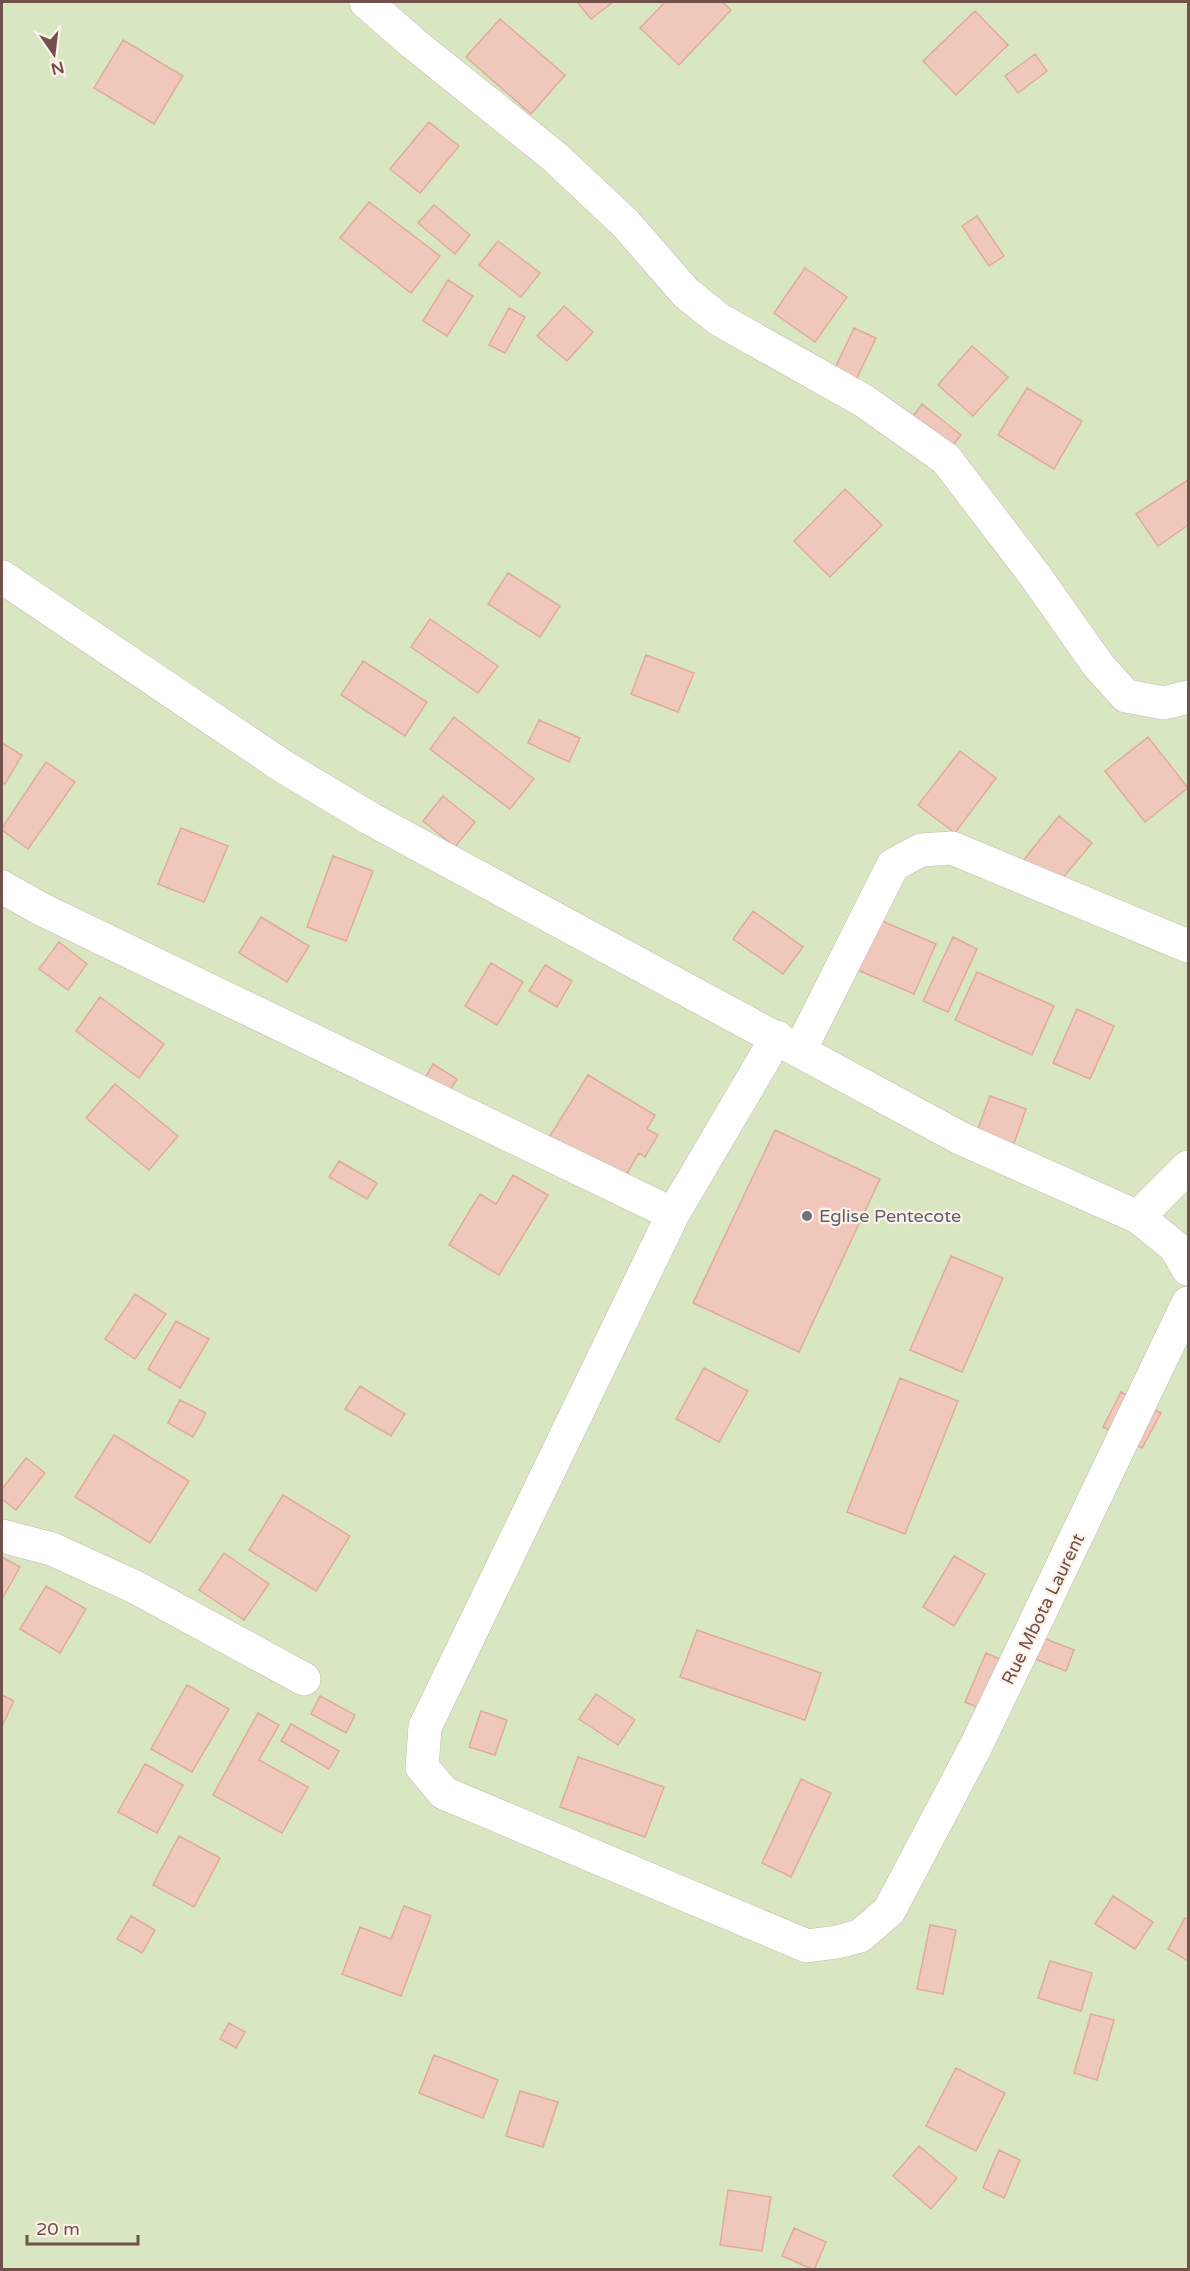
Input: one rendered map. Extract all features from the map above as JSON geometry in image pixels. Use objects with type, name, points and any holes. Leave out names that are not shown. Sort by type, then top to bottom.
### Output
[{"type":"street","points":[[366,2],[413,43],[556,158],[626,224],[694,300],[720,320],[864,401],[946,459],[1036,577],[1098,665],[1126,696],[1164,703],[1188,697]]},
{"type":"street","points":[[2,577],[284,767],[370,819],[960,1138],[1138,1217],[1175,1247],[1188,1269]]},
{"type":"street","points":[[2,887],[42,909],[673,1214],[789,1044],[893,865],[921,850],[952,848],[1188,946]]},
{"type":"street","points":[[1138,1217],[1188,1167]]},
{"type":"street","name":"Rue Mbota Laurent","points":[[673,1214],[425,1727],[422,1767],[444,1793],[807,1946],[860,1936],[889,1911],[976,1746],[1188,1303]]},
{"type":"street","points":[[2,1536],[52,1549],[135,1587],[304,1679]]},
{"type":"green space","points":[[2,2],[1188,2],[1188,2269],[2,2269]]},
{"type":"building","points":[[577,2],[613,2],[591,19]]},
{"type":"building","points":[[665,2],[722,2],[731,10],[679,65],[640,28]]},
{"type":"building","points":[[975,11],[1008,45],[956,95],[923,61]]},
{"type":"building","points":[[500,19],[565,75],[531,114],[466,57]]},
{"type":"building","points":[[123,40],[183,76],[154,124],[94,88]]},
{"type":"building","points":[[1035,54],[1047,71],[1018,93],[1005,76]]},
{"type":"building","points":[[429,122],[459,146],[420,193],[390,169]]},
{"type":"building","points":[[369,202],[440,256],[411,293],[340,238]]},
{"type":"building","points":[[434,205],[470,235],[455,254],[418,223]]},
{"type":"building","points":[[977,216],[1004,256],[989,266],[962,226]]},
{"type":"building","points":[[498,241],[540,273],[521,297],[479,265]]},
{"type":"building","points":[[805,268],[847,297],[815,342],[774,313]]},
{"type":"building","points":[[448,280],[473,296],[447,336],[423,321]]},
{"type":"building","points":[[564,306],[593,332],[567,361],[537,336]]},
{"type":"building","points":[[509,308],[525,317],[505,353],[489,345]]},
{"type":"building","points":[[854,328],[876,338],[857,378],[835,368]]},
{"type":"building","points":[[972,346],[1008,377],[973,416],[938,385]]},
{"type":"building","points":[[1027,388],[1082,421],[1054,469],[998,435]]},
{"type":"building","points":[[922,404],[961,435],[949,450],[911,419]]},
{"type":"building","points":[[1188,480],[1188,525],[1158,546],[1136,514]]},
{"type":"building","points":[[845,489],[882,525],[830,577],[794,541]]},
{"type":"building","points":[[508,573],[560,606],[540,637],[488,604]]},
{"type":"building","points":[[430,619],[498,666],[478,693],[411,647]]},
{"type":"building","points":[[646,655],[694,673],[678,712],[631,694]]},
{"type":"building","points":[[363,661],[427,702],[405,736],[341,695]]},
{"type":"building","points":[[454,717],[534,779],[510,809],[430,749]]},
{"type":"building","points":[[539,720],[580,738],[569,762],[528,743]]},
{"type":"building","points":[[1148,737],[1188,788],[1145,822],[1105,771]]},
{"type":"building","points":[[2,743],[22,755],[5,784],[2,782]]},
{"type":"building","points":[[960,751],[996,778],[955,833],[918,805]]},
{"type":"building","points":[[46,762],[75,782],[28,849],[2,828]]},
{"type":"building","points":[[443,796],[475,822],[455,847],[423,821]]},
{"type":"building","points":[[1059,816],[1092,843],[1050,893],[1018,867]]},
{"type":"building","points":[[181,828],[228,846],[204,902],[158,884]]},
{"type":"building","points":[[333,856],[373,871],[346,941],[307,927]]},
{"type":"building","points":[[753,911],[803,947],[783,974],[733,939]]},
{"type":"building","points":[[261,917],[309,946],[287,982],[239,953]]},
{"type":"building","points":[[875,918],[936,944],[914,994],[853,968]]},
{"type":"building","points":[[953,937],[977,949],[948,1012],[923,1001]]},
{"type":"building","points":[[59,942],[87,964],[68,990],[39,969]]},
{"type":"building","points":[[491,963],[523,982],[497,1025],[465,1006]]},
{"type":"building","points":[[545,965],[572,981],[557,1007],[529,991]]},
{"type":"building","points":[[977,972],[1054,1006],[1032,1055],[955,1020]]},
{"type":"building","points":[[100,997],[164,1044],[139,1078],[76,1031]]},
{"type":"building","points":[[1077,1009],[1114,1026],[1090,1079],[1053,1063]]},
{"type":"building","points":[[433,1064],[457,1079],[438,1109],[415,1095]]},
{"type":"building","points":[[588,1075],[655,1115],[647,1129],[658,1135],[645,1157],[639,1153],[623,1180],[550,1136]]},
{"type":"building","points":[[115,1084],[178,1136],[149,1170],[86,1118]]},
{"type":"building","points":[[990,1096],[1026,1109],[1010,1155],[973,1142]]},
{"type":"building","points":[[775,1130],[880,1179],[799,1352],[693,1303]]},
{"type":"building","points":[[339,1161],[377,1183],[367,1199],[329,1177]]},
{"type":"building","points":[[513,1175],[548,1195],[499,1275],[449,1245],[480,1194],[496,1204]]},
{"type":"building","points":[[951,1256],[1003,1278],[962,1372],[910,1350]]},
{"type":"building","points":[[135,1294],[166,1314],[135,1359],[105,1339]]},
{"type":"building","points":[[176,1321],[209,1339],[180,1388],[148,1369]]},
{"type":"building","points":[[704,1368],[748,1391],[719,1442],[676,1419]]},
{"type":"building","points":[[900,1378],[958,1401],[905,1534],[847,1512]]},
{"type":"building","points":[[360,1386],[405,1414],[391,1436],[345,1409]]},
{"type":"building","points":[[1121,1392],[1161,1413],[1142,1448],[1103,1427]]},
{"type":"building","points":[[180,1400],[206,1413],[193,1437],[168,1423]]},
{"type":"building","points":[[114,1435],[189,1481],[150,1543],[75,1497]]},
{"type":"building","points":[[26,1458],[45,1473],[16,1510],[2,1499],[2,1489]]},
{"type":"building","points":[[283,1495],[350,1536],[316,1591],[249,1550]]},
{"type":"building","points":[[224,1553],[269,1584],[244,1620],[199,1590]]},
{"type":"building","points":[[954,1556],[985,1574],[954,1626],[923,1607]]},
{"type":"building","points":[[2,1557],[20,1567],[2,1599]]},
{"type":"building","points":[[46,1586],[86,1609],[60,1653],[20,1629]]},
{"type":"building","points":[[697,1630],[821,1673],[805,1720],[680,1677]]},
{"type":"building","points":[[1038,1636],[1074,1650],[1066,1671],[1030,1657]]},
{"type":"building","points":[[986,1653],[1025,1670],[1004,1719],[965,1702]]},
{"type":"building","points":[[187,1685],[229,1709],[192,1772],[151,1749]]},
{"type":"building","points":[[596,1694],[635,1720],[618,1745],[579,1719]]},
{"type":"building","points":[[2,1695],[14,1701],[2,1726]]},
{"type":"building","points":[[320,1696],[355,1715],[346,1733],[311,1714]]},
{"type":"building","points":[[481,1711],[507,1720],[495,1755],[469,1747]]},
{"type":"building","points":[[258,1713],[279,1725],[259,1760],[308,1787],[282,1833],[213,1795]]},
{"type":"building","points":[[291,1724],[339,1751],[329,1769],[281,1741]]},
{"type":"building","points":[[578,1757],[664,1787],[645,1837],[560,1807]]},
{"type":"building","points":[[145,1764],[183,1785],[157,1833],[118,1812]]},
{"type":"building","points":[[801,1779],[831,1793],[791,1877],[762,1863]]},
{"type":"building","points":[[179,1836],[220,1858],[194,1907],[153,1885]]},
{"type":"building","points":[[1113,1896],[1153,1922],[1135,1949],[1095,1924]]},
{"type":"building","points":[[404,1906],[431,1916],[401,1996],[342,1974],[360,1927],[391,1939]]},
{"type":"building","points":[[131,1916],[155,1930],[142,1953],[117,1939]]},
{"type":"building","points":[[1185,1918],[1188,1920],[1188,1961],[1168,1949]]},
{"type":"building","points":[[930,1925],[956,1930],[943,1994],[917,1989]]},
{"type":"building","points":[[1050,1961],[1092,1973],[1081,2011],[1038,1998]]},
{"type":"building","points":[[1091,2014],[1114,2020],[1097,2080],[1074,2073]]},
{"type":"building","points":[[229,2023],[245,2032],[236,2048],[220,2039]]},
{"type":"building","points":[[434,2055],[498,2080],[483,2118],[419,2093]]},
{"type":"building","points":[[956,2068],[1005,2093],[976,2151],[926,2126]]},
{"type":"building","points":[[520,2091],[558,2102],[543,2147],[506,2136]]},
{"type":"building","points":[[919,2146],[957,2178],[931,2209],[893,2176]]},
{"type":"building","points":[[999,2150],[1020,2160],[1004,2198],[983,2188]]},
{"type":"building","points":[[728,2190],[771,2197],[762,2251],[720,2245]]},
{"type":"building","points":[[794,2228],[826,2242],[814,2270],[782,2256]]},
{"type":"place","name":"Eglise Pentecote","points":[[807,1216]]}]
